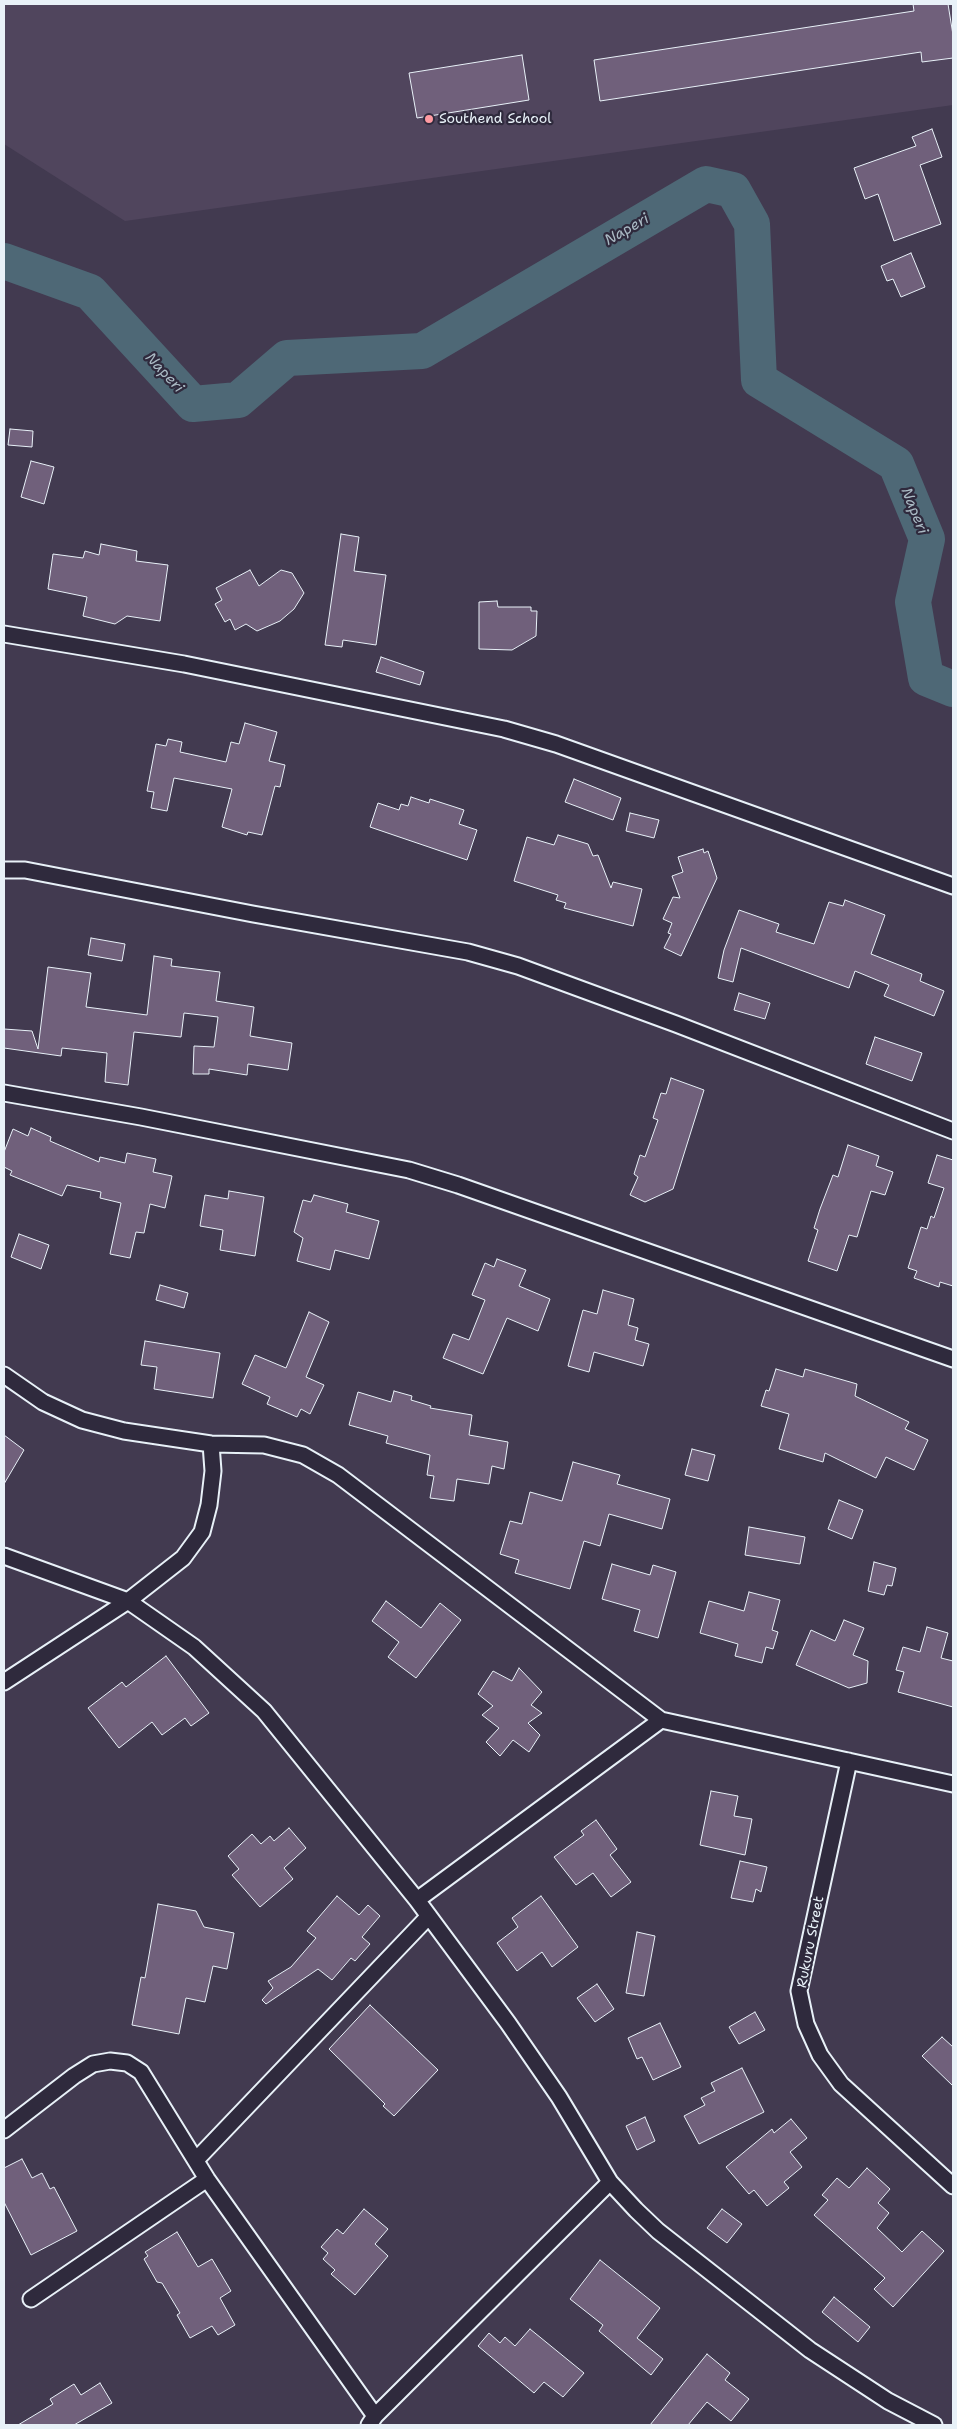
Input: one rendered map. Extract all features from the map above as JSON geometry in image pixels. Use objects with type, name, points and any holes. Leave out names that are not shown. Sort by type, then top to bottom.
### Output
[{"type":"street","points":[[4,634],[184,664],[504,729],[556,744],[953,886]]},
{"type":"street","points":[[4,870],[25,870],[468,952],[518,966],[676,1024],[953,1131]]},
{"type":"street","points":[[4,1093],[140,1117],[409,1170],[458,1185],[953,1359]]},
{"type":"street","points":[[4,1375],[44,1402],[82,1420],[124,1431],[211,1444],[264,1445],[302,1455],[338,1475],[661,1720],[953,1784]]},
{"type":"street","points":[[4,1682],[128,1601],[183,1558],[202,1532],[209,1505],[213,1472],[211,1444]]},
{"type":"street","points":[[4,1556],[128,1601],[194,1647],[264,1711],[417,1900],[514,2031],[558,2096],[610,2182],[658,2231],[810,2350],[888,2401],[934,2425]]},
{"type":"street","points":[[417,1900],[661,1720]]},
{"type":"street","name":"Rukuru Street","points":[[849,1762],[799,1991],[806,2024],[820,2055],[841,2084],[953,2186]]},
{"type":"street","points":[[196,2160],[429,1916]]},
{"type":"street","points":[[4,2130],[74,2076],[93,2064],[110,2060],[127,2063],[141,2072],[152,2086],[207,2178],[372,2421],[610,2182]]},
{"type":"street","points":[[31,2299],[207,2178]]},
{"type":"shaded area","name":"Southend School","points":[[4,4],[953,4],[953,105],[125,221],[4,144]]},
{"type":"building","points":[[913,4],[948,4],[953,35],[953,58],[922,62],[921,52],[600,101],[594,60],[914,11]]},
{"type":"building","points":[[522,55],[529,100],[417,118],[409,73]]},
{"type":"building","points":[[932,129],[942,157],[920,165],[941,224],[894,241],[878,194],[865,199],[854,168],[916,146],[912,137]]},
{"type":"building","points":[[911,253],[925,287],[901,297],[893,279],[887,281],[881,266]]},
{"type":"building","points":[[10,429],[33,431],[32,447],[8,445]]},
{"type":"building","points":[[31,461],[54,467],[44,504],[21,497]]},
{"type":"building","points":[[341,534],[359,537],[354,571],[386,575],[376,645],[343,640],[342,647],[325,645]]},
{"type":"building","points":[[101,544],[137,551],[136,561],[168,565],[160,621],[127,616],[115,624],[83,616],[87,597],[48,589],[53,554],[83,558],[85,551],[99,555]]},
{"type":"building","points":[[250,570],[259,586],[281,570],[292,573],[304,593],[294,609],[280,621],[257,631],[246,624],[235,630],[230,619],[225,622],[215,604],[222,600],[216,588]]},
{"type":"building","points":[[497,601],[498,607],[531,607],[531,611],[537,611],[536,636],[512,650],[479,649],[479,602]]},
{"type":"building","points":[[381,657],[424,672],[420,685],[376,672]]},
{"type":"building","points":[[245,723],[277,732],[269,761],[285,765],[280,787],[275,786],[262,835],[248,832],[247,835],[222,827],[232,789],[174,778],[167,811],[151,808],[154,792],[147,791],[156,744],[166,746],[168,739],[182,742],[180,752],[226,762],[231,742],[239,744]]},
{"type":"building","points":[[574,779],[621,798],[613,820],[565,802]]},
{"type":"building","points":[[411,797],[429,803],[430,799],[464,810],[459,824],[477,830],[467,860],[370,827],[378,803],[399,810],[401,804],[408,806]]},
{"type":"building","points":[[630,813],[659,820],[654,838],[626,831]]},
{"type":"building","points":[[558,835],[588,844],[593,856],[598,855],[611,888],[613,882],[642,889],[633,926],[564,908],[566,903],[556,900],[558,895],[514,881],[527,837],[554,845]]},
{"type":"building","points":[[703,849],[704,853],[708,851],[717,878],[681,956],[664,948],[671,934],[668,933],[672,923],[663,919],[673,897],[680,898],[672,876],[683,872],[678,857]]},
{"type":"building","points":[[845,900],[885,915],[871,954],[922,974],[920,981],[944,991],[934,1016],[884,996],[889,985],[855,971],[849,988],[741,948],[733,982],[718,978],[724,950],[739,910],[779,924],[776,932],[814,944],[829,902],[843,906]]},
{"type":"building","points":[[91,938],[125,944],[122,961],[88,955]]},
{"type":"building","points":[[154,956],[172,959],[171,966],[220,972],[216,1001],[254,1007],[250,1036],[292,1043],[288,1070],[248,1064],[247,1075],[209,1069],[209,1074],[193,1074],[194,1046],[214,1047],[218,1017],[184,1013],[181,1037],[134,1032],[128,1085],[105,1082],[107,1053],[62,1048],[61,1056],[4,1048],[4,1029],[32,1031],[38,1049],[48,967],[91,973],[86,1007],[147,1015]]},
{"type":"building","points":[[739,993],[770,1003],[765,1019],[734,1010]]},
{"type":"building","points":[[875,1037],[922,1053],[912,1081],[866,1064]]},
{"type":"building","points":[[671,1078],[704,1090],[673,1189],[645,1202],[630,1195],[638,1177],[634,1174],[640,1155],[645,1157],[658,1120],[653,1118],[661,1093],[666,1094]]},
{"type":"building","points":[[31,1128],[51,1137],[50,1141],[99,1162],[100,1157],[125,1163],[127,1153],[156,1159],[153,1172],[172,1176],[165,1208],[150,1204],[144,1233],[136,1232],[130,1258],[110,1254],[121,1203],[100,1198],[101,1192],[67,1185],[62,1196],[10,1175],[12,1171],[4,1167],[4,1152],[13,1129],[28,1136]]},
{"type":"building","points":[[848,1145],[879,1156],[876,1166],[893,1172],[885,1195],[871,1191],[857,1237],[849,1235],[837,1271],[808,1261],[818,1230],[814,1228],[820,1209],[833,1175],[838,1177]]},
{"type":"building","points":[[937,1155],[953,1160],[953,1286],[940,1282],[939,1287],[914,1278],[917,1271],[908,1268],[921,1227],[927,1229],[931,1216],[934,1218],[944,1188],[928,1183]]},
{"type":"building","points":[[229,1191],[264,1197],[255,1256],[220,1250],[223,1230],[200,1226],[205,1195],[228,1199]]},
{"type":"building","points":[[314,1195],[348,1204],[346,1212],[379,1221],[369,1259],[335,1250],[330,1270],[297,1261],[303,1238],[294,1232],[303,1200],[311,1202]]},
{"type":"building","points":[[19,1234],[49,1245],[41,1269],[11,1257]]},
{"type":"building","points":[[497,1259],[526,1270],[519,1286],[550,1299],[538,1331],[507,1318],[483,1374],[443,1358],[453,1334],[469,1340],[485,1300],[472,1295],[485,1263],[494,1267]]},
{"type":"building","points":[[160,1285],[188,1293],[184,1308],[156,1300]]},
{"type":"building","points":[[603,1290],[634,1299],[628,1325],[638,1328],[635,1340],[649,1344],[643,1366],[594,1352],[589,1372],[568,1366],[583,1310],[597,1314]]},
{"type":"building","points":[[309,1312],[329,1322],[306,1377],[324,1385],[310,1414],[301,1409],[297,1417],[267,1404],[270,1397],[242,1384],[255,1355],[286,1368]]},
{"type":"building","points":[[145,1341],[220,1353],[213,1398],[154,1389],[157,1367],[141,1365]]},
{"type":"building","points":[[776,1369],[803,1377],[805,1369],[857,1384],[855,1396],[909,1422],[905,1429],[928,1440],[914,1470],[886,1457],[876,1478],[825,1453],[823,1462],[779,1449],[789,1414],[761,1406],[766,1390],[769,1391]]},
{"type":"building","points":[[394,1391],[412,1396],[411,1400],[431,1406],[430,1408],[472,1415],[469,1435],[508,1442],[504,1469],[492,1466],[489,1484],[457,1479],[454,1501],[430,1498],[434,1476],[427,1475],[430,1455],[386,1443],[388,1436],[349,1425],[358,1392],[391,1402]]},
{"type":"building","points":[[4,1435],[24,1450],[4,1484]]},
{"type":"building","points":[[692,1449],[715,1455],[708,1481],[685,1475]]},
{"type":"building","points":[[573,1462],[620,1475],[617,1484],[670,1499],[662,1529],[609,1514],[600,1546],[584,1541],[570,1589],[515,1573],[519,1560],[500,1554],[510,1521],[522,1524],[530,1492],[562,1501]]},
{"type":"building","points":[[839,1500],[863,1510],[852,1539],[828,1529]]},
{"type":"building","points":[[749,1527],[805,1537],[800,1564],[745,1555]]},
{"type":"building","points":[[874,1562],[896,1568],[892,1586],[887,1585],[884,1595],[868,1591]]},
{"type":"building","points":[[612,1564],[650,1575],[653,1565],[676,1572],[658,1638],[634,1631],[640,1610],[602,1599]]},
{"type":"building","points":[[749,1592],[780,1600],[772,1630],[778,1632],[773,1649],[766,1647],[762,1663],[735,1656],[738,1644],[700,1633],[709,1601],[744,1611]]},
{"type":"building","points":[[386,1601],[421,1628],[440,1603],[461,1620],[416,1678],[388,1657],[399,1642],[372,1621]]},
{"type":"building","points":[[844,1620],[864,1628],[853,1655],[868,1661],[867,1683],[849,1688],[796,1665],[811,1630],[835,1641]]},
{"type":"building","points":[[927,1627],[948,1633],[941,1658],[953,1661],[953,1707],[898,1692],[904,1672],[896,1670],[903,1647],[920,1652]]},
{"type":"building","points":[[166,1656],[209,1713],[191,1726],[185,1718],[162,1735],[152,1722],[119,1748],[88,1708],[122,1682],[126,1687]]},
{"type":"building","points":[[519,1668],[542,1692],[531,1705],[542,1713],[528,1723],[540,1735],[529,1752],[513,1740],[500,1756],[486,1742],[499,1728],[482,1715],[493,1706],[478,1694],[493,1671],[512,1681]]},
{"type":"building","points":[[711,1791],[738,1796],[734,1816],[752,1819],[745,1855],[700,1845]]},
{"type":"building","points":[[596,1820],[617,1849],[610,1855],[631,1882],[611,1897],[593,1873],[576,1885],[554,1857],[584,1835],[581,1831]]},
{"type":"building","points":[[289,1828],[306,1848],[284,1868],[293,1879],[260,1907],[232,1875],[239,1869],[228,1856],[252,1834],[261,1844],[270,1836],[274,1841]]},
{"type":"building","points":[[740,1861],[767,1867],[761,1892],[756,1889],[753,1902],[731,1898]]},
{"type":"building","points":[[337,1896],[359,1915],[368,1905],[380,1916],[362,1937],[370,1944],[355,1961],[351,1958],[332,1980],[318,1969],[266,2004],[262,2000],[273,1988],[268,1981],[291,1967],[316,1938],[307,1931]]},
{"type":"building","points":[[541,1896],[578,1947],[552,1967],[542,1952],[517,1971],[497,1943],[518,1927],[512,1918]]},
{"type":"building","points":[[158,1904],[196,1911],[204,1927],[234,1933],[227,1969],[213,1966],[205,2002],[186,1998],[179,2034],[132,2025],[141,1977],[145,1978]]},
{"type":"building","points":[[637,1932],[655,1936],[644,1996],[626,1993]]},
{"type":"building","points":[[597,1984],[614,2009],[595,2022],[577,1998]]},
{"type":"building","points":[[370,2005],[438,2070],[394,2116],[383,2106],[385,2104],[329,2049]]},
{"type":"building","points":[[755,2012],[765,2030],[739,2044],[729,2027]]},
{"type":"building","points":[[660,2023],[681,2067],[653,2080],[642,2057],[637,2059],[628,2038]]},
{"type":"building","points":[[942,2037],[953,2047],[953,2086],[922,2056]]},
{"type":"building","points":[[742,2068],[764,2112],[699,2144],[684,2116],[705,2105],[701,2098],[715,2091],[711,2083]]},
{"type":"building","points":[[645,2117],[655,2141],[637,2150],[626,2126]]},
{"type":"building","points":[[791,2119],[807,2138],[790,2152],[802,2167],[784,2182],[789,2188],[767,2206],[754,2190],[749,2194],[726,2167],[772,2129],[774,2133]]},
{"type":"building","points":[[22,2159],[32,2178],[42,2173],[50,2189],[54,2187],[77,2231],[31,2255],[4,2202],[4,2168]]},
{"type":"building","points":[[867,2168],[890,2189],[878,2203],[889,2213],[877,2228],[902,2252],[922,2231],[944,2251],[893,2307],[874,2289],[885,2278],[814,2215],[828,2200],[822,2195],[837,2178],[849,2188]]},
{"type":"building","points":[[364,2209],[388,2229],[375,2244],[388,2256],[355,2295],[331,2274],[335,2270],[323,2259],[328,2253],[321,2247],[337,2229],[343,2234]]},
{"type":"building","points":[[722,2209],[742,2224],[727,2243],[707,2228]]},
{"type":"building","points":[[177,2232],[198,2267],[212,2259],[231,2291],[220,2298],[235,2325],[218,2335],[212,2326],[190,2338],[177,2315],[180,2313],[162,2283],[157,2282],[144,2259],[148,2256],[145,2252]]},
{"type":"building","points":[[600,2260],[660,2308],[637,2338],[663,2359],[651,2375],[599,2331],[603,2325],[570,2299]]},
{"type":"building","points":[[834,2297],[870,2327],[858,2342],[822,2312]]},
{"type":"building","points":[[530,2329],[584,2373],[563,2397],[544,2382],[534,2393],[478,2346],[489,2333],[500,2343],[505,2337],[515,2346]]},
{"type":"building","points":[[707,2354],[730,2373],[725,2380],[749,2399],[731,2421],[707,2402],[688,2425],[650,2425]]},
{"type":"building","points":[[100,2383],[112,2403],[74,2425],[18,2425],[53,2404],[50,2399],[74,2384],[81,2395]]},
{"type":"waterway","name":"Naperi","points":[[4,261],[90,292],[193,404],[238,400],[287,358],[422,351],[706,184],[733,190],[752,224],[759,380],[896,464],[927,539],[913,602],[926,678],[953,689]]},
{"type":"place","name":"Southend School","points":[[429,119]]}]
